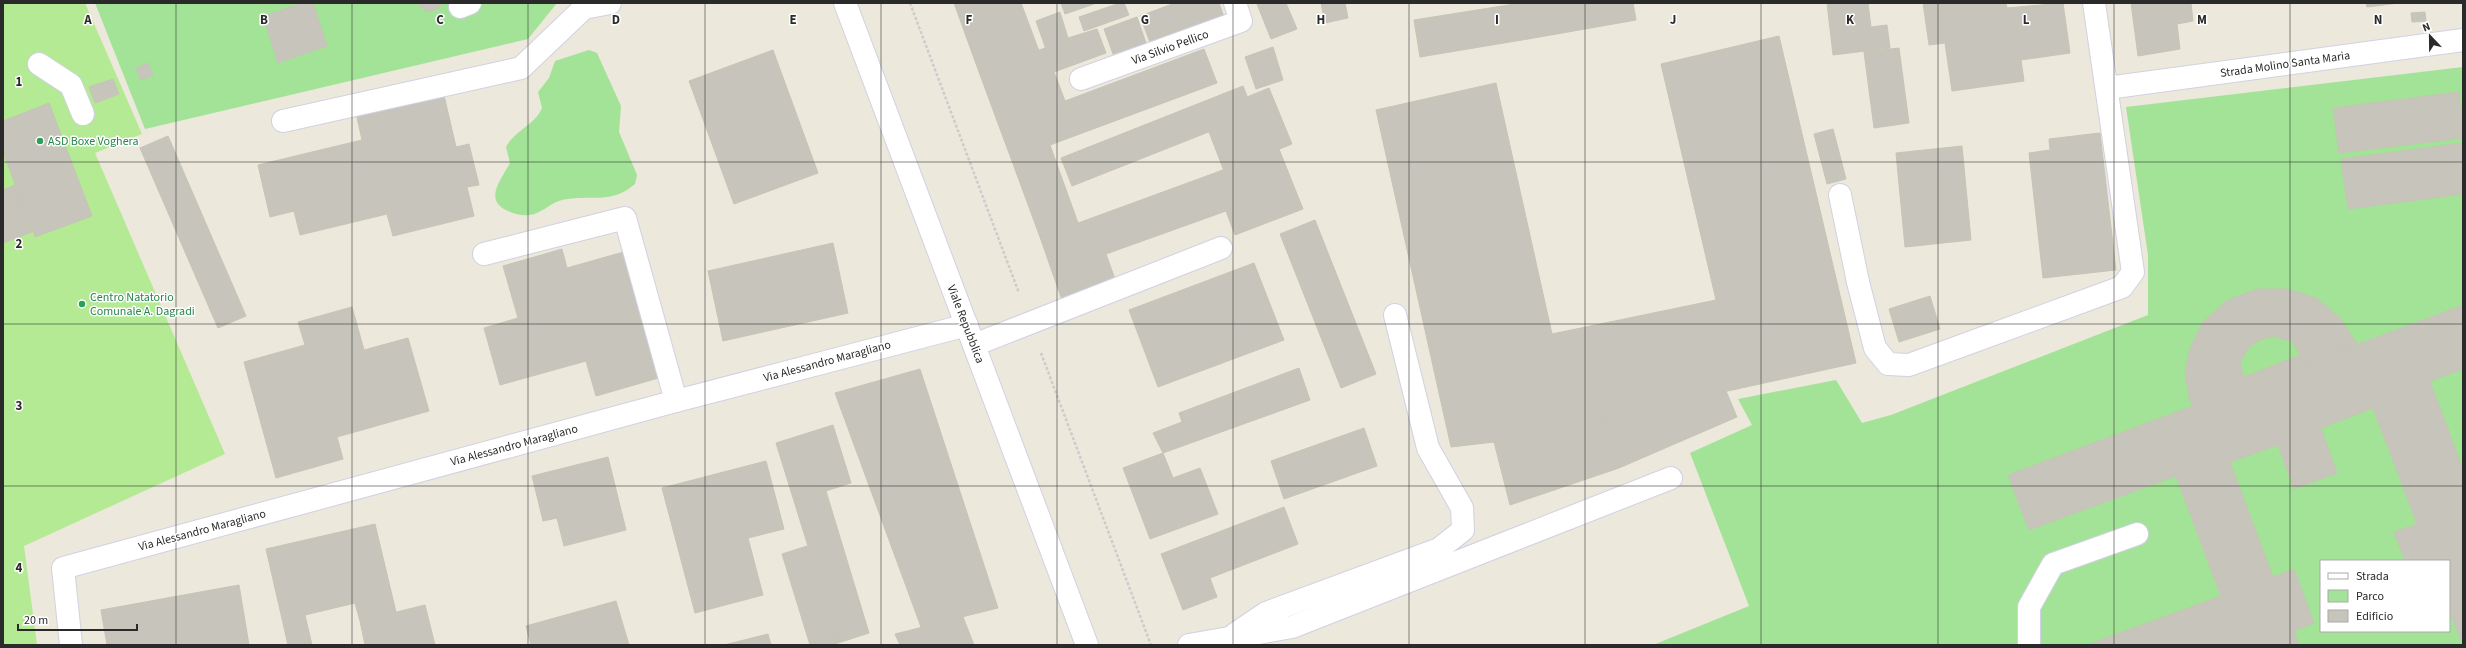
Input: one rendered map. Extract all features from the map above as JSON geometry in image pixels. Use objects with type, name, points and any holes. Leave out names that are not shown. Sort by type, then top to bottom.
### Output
[{"type":"street","points":[[283,121],[521,68],[584,8],[610,3]]},
{"type":"street","name":"Viale Repubblica","points":[[846,3],[1087,645]]},
{"type":"street","points":[[1840,195],[1858,282],[1875,348],[1888,364],[1909,365],[2122,287],[2133,272],[2094,3]]},
{"type":"street","name":"Via Silvio Pellico","points":[[1081,79],[1240,19]]},
{"type":"street","name":"Strada Molino Santa Maria","points":[[2107,88],[2463,40]]},
{"type":"street","points":[[39,64],[71,85],[83,114]]},
{"type":"street","points":[[484,254],[625,218],[676,401]]},
{"type":"street","points":[[974,345],[1221,248]]},
{"type":"street","points":[[1230,638],[1266,613],[1439,549],[1463,530],[1462,508],[1428,448],[1394,316]]},
{"type":"street","name":"Via Alessandro Maragliano","points":[[71,645],[62,568],[676,401],[966,325]]},
{"type":"street","points":[[1189,645],[1292,627],[1671,478]]},
{"type":"street","points":[[2029,645],[2028,607],[2053,564],[2137,534]]},
{"type":"green space","name":"Centro Natatorio Comunale A. Dagradi","points":[[3,3],[85,3],[142,134],[95,153],[225,454],[24,546],[37,645],[3,645]]},
{"type":"green space","points":[[95,3],[557,3],[528,39],[145,129]]},
{"type":"green space","points":[[589,50],[597,53],[621,106],[619,132],[637,175],[635,184],[618,195],[600,198],[572,198],[562,200],[534,214],[521,215],[508,211],[496,201],[495,195],[496,189],[510,163],[506,147],[514,136],[539,114],[542,108],[538,92],[549,78],[555,61]]},
{"type":"green space","points":[[2463,67],[2463,645],[1653,645],[1749,606],[1690,453],[1752,425],[1738,399],[1836,380],[1862,423],[1891,415],[2148,315],[2148,255],[2126,107]]},
{"type":"building","points":[[303,3],[313,3],[327,46],[278,63],[263,16]]},
{"type":"building","points":[[417,3],[440,3],[440,8],[427,12]]},
{"type":"building","points":[[954,3],[1021,3],[1039,51],[979,72]]},
{"type":"building","points":[[1061,3],[1094,3],[1094,4],[1065,14]]},
{"type":"building","points":[[1124,3],[1129,15],[1084,31],[1079,17]]},
{"type":"building","points":[[1175,3],[1219,3],[1224,17],[1151,45],[1140,16]]},
{"type":"building","points":[[1286,3],[1297,29],[1271,39],[1257,4]]},
{"type":"building","points":[[1321,3],[1345,3],[1348,18],[1325,23]]},
{"type":"building","points":[[1521,3],[1633,3],[1636,20],[1528,39]]},
{"type":"building","points":[[1521,3],[1528,39],[1420,57],[1414,20]]},
{"type":"building","points":[[1827,3],[1868,3],[1871,27],[1887,25],[1890,48],[1833,55]]},
{"type":"building","points":[[1923,3],[2006,3],[2007,8],[2063,3],[2070,53],[2021,60],[2024,81],[1952,91],[1945,43],[1929,45]]},
{"type":"building","points":[[2131,3],[2191,3],[2193,21],[2177,24],[2180,49],[2138,56]]},
{"type":"building","points":[[2366,3],[2399,3],[2367,7]]},
{"type":"building","points":[[1060,12],[1068,38],[1097,29],[1106,53],[1054,72],[1036,21]]},
{"type":"building","points":[[2425,12],[2426,21],[2412,22],[2411,13]]},
{"type":"building","points":[[1137,17],[1146,43],[1113,54],[1104,29]]},
{"type":"building","points":[[1779,36],[1856,363],[1494,442],[1451,447],[1376,110],[1496,83],[1552,334],[1716,300],[1661,64]]},
{"type":"building","points":[[1273,47],[1283,80],[1256,89],[1245,57]]},
{"type":"building","points":[[1045,48],[1065,101],[1204,49],[1217,83],[1050,145],[1078,223],[1040,237],[979,72]]},
{"type":"building","points":[[1899,48],[1909,123],[1874,128],[1864,52]]},
{"type":"building","points":[[773,50],[818,173],[734,204],[689,81]]},
{"type":"building","points":[[148,63],[153,75],[141,80],[136,68]]},
{"type":"building","points":[[113,79],[119,94],[95,103],[89,87]]},
{"type":"building","points":[[1243,86],[1254,114],[1072,186],[1061,158]]},
{"type":"building","points":[[1269,88],[1292,144],[1224,171],[1209,132],[1254,114],[1247,97]]},
{"type":"building","points":[[443,91],[456,147],[469,144],[479,185],[467,187],[474,216],[393,236],[387,214],[300,235],[294,211],[270,217],[258,165],[362,140],[356,113]]},
{"type":"building","points":[[2459,92],[2463,138],[2339,153],[2333,108]]},
{"type":"building","points":[[49,103],[92,216],[35,237],[3,152],[3,121]]},
{"type":"building","points":[[1833,129],[1846,179],[1827,184],[1814,134]]},
{"type":"building","points":[[2100,133],[2116,270],[2043,278],[2029,153],[2050,150],[2049,139]]},
{"type":"building","points":[[168,136],[246,316],[218,328],[140,148]]},
{"type":"building","points":[[2463,143],[2463,194],[2348,209],[2341,159]]},
{"type":"building","points":[[1962,146],[1971,240],[1905,247],[1896,153]]},
{"type":"building","points":[[1279,149],[1303,209],[1235,235],[1212,174]]},
{"type":"building","points":[[1212,174],[1226,211],[1106,254],[1116,282],[1062,300],[1040,237]]},
{"type":"building","points":[[15,185],[32,232],[3,243],[3,190]]},
{"type":"building","points":[[1315,220],[1376,374],[1341,388],[1280,234]]},
{"type":"building","points":[[833,243],[848,313],[723,341],[708,271]]},
{"type":"building","points":[[562,249],[567,268],[627,251],[662,377],[596,396],[586,361],[500,385],[484,328],[518,318],[503,266]]},
{"type":"building","points":[[1254,263],[1284,340],[1158,387],[1129,310]]},
{"type":"building","points":[[2257,289],[2287,289],[2316,298],[2339,317],[2357,344],[2193,407],[2189,397],[2185,372],[2190,348],[2203,322],[2226,301]],"holes":[[[2273,336],[2293,342],[2300,355],[2244,377],[2240,363],[2248,348],[2260,340]]]},
{"type":"building","points":[[1930,296],[1940,329],[1899,342],[1889,309]]},
{"type":"building","points":[[2463,305],[2463,369],[2430,381],[2463,470],[2463,645],[2450,612],[2450,560],[2405,560],[2394,532],[2417,524],[2373,408],[2321,428],[2337,473],[2294,489],[2278,445],[2230,462],[2273,577],[2294,569],[2314,623],[2294,631],[2299,645],[2087,645],[2221,596],[2176,476],[2029,530],[2008,475]]},
{"type":"building","points":[[352,307],[364,350],[408,338],[429,411],[337,437],[343,459],[276,478],[244,362],[305,345],[298,322]]},
{"type":"building","points":[[1299,368],[1310,400],[1163,453],[1153,433],[1182,422],[1179,413]]},
{"type":"building","points":[[920,369],[998,608],[921,627],[835,393]]},
{"type":"building","points":[[1726,391],[1737,417],[1619,468],[1601,417]]},
{"type":"building","points":[[1601,417],[1619,468],[1510,505],[1494,442]]},
{"type":"building","points":[[833,425],[851,483],[794,501],[776,443]]},
{"type":"building","points":[[1364,428],[1377,466],[1284,499],[1271,461]]},
{"type":"building","points":[[1163,453],[1173,478],[1200,468],[1218,514],[1150,539],[1123,468]]},
{"type":"building","points":[[608,457],[626,530],[564,546],[557,518],[543,521],[532,476]]},
{"type":"building","points":[[766,461],[784,529],[748,538],[763,595],[695,613],[662,488]]},
{"type":"building","points":[[826,491],[869,633],[838,643],[794,501]]},
{"type":"building","points":[[1284,507],[1298,544],[1210,578],[1217,597],[1183,610],[1161,554]]},
{"type":"building","points":[[375,524],[396,612],[360,621],[355,603],[305,615],[312,645],[288,645],[266,549]]},
{"type":"building","points":[[807,546],[838,643],[831,645],[810,645],[782,554]]},
{"type":"building","points":[[239,585],[249,645],[107,645],[101,610]]},
{"type":"building","points":[[616,601],[629,645],[531,645],[526,626]]},
{"type":"building","points":[[425,605],[435,645],[365,645],[360,621]]},
{"type":"building","points":[[963,617],[974,645],[900,645],[895,634]]},
{"type":"building","points":[[768,634],[771,645],[724,645]]},
{"type":"place","name":"ASD Boxe Voghera","points":[[40,141]]},
{"type":"place","name":"Centro Natatorio Comunale A. Dagradi","points":[[82,304]]}]
